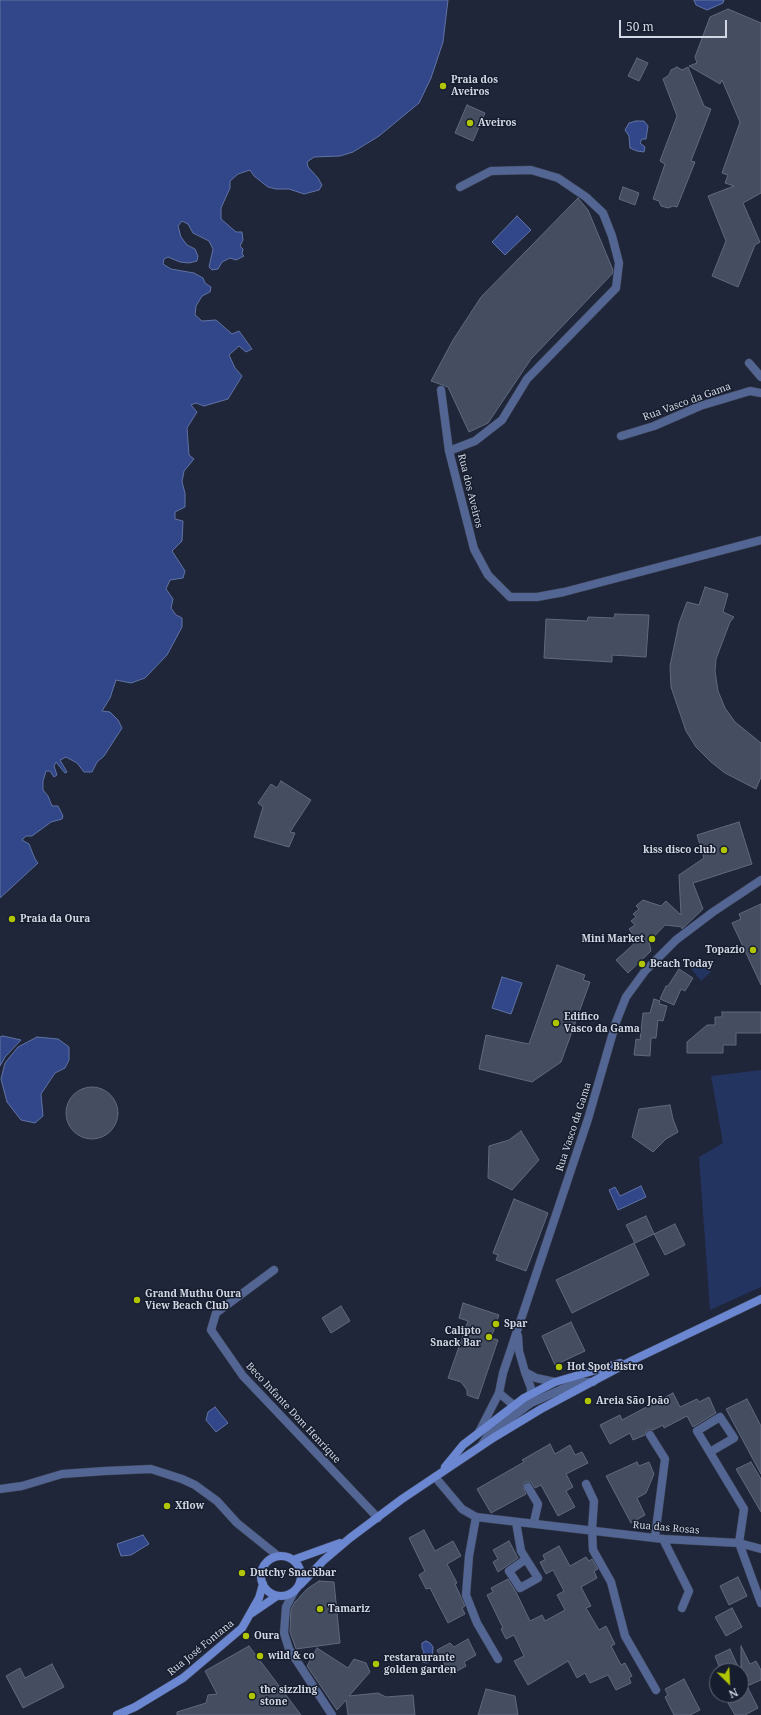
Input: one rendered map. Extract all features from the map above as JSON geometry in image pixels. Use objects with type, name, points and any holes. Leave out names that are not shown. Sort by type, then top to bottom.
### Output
[{"type":"street","name":"Rua dos Aveiros","points":[[460,187],[491,171],[531,170],[558,178],[586,197],[603,213],[612,236],[618,263],[616,288],[527,379],[502,420],[476,441],[449,450],[474,549],[488,576],[510,597],[537,597],[564,592],[761,540]]},
{"type":"street","points":[[749,363],[761,377]]},
{"type":"street","points":[[441,390],[449,450]]},
{"type":"street","name":"Rua Vasco da Gama","points":[[620,436],[654,426],[700,406],[750,391],[761,393]]},
{"type":"street","name":"Rua Vasco da Gama","points":[[479,1432],[499,1393],[503,1373],[588,1119],[616,1022],[626,998],[645,971],[676,940],[720,907],[761,880]]},
{"type":"street","name":"Beco Infante Dom Henrique","points":[[274,1270],[216,1313],[210,1330],[243,1376],[378,1518]]},
{"type":"street","points":[[332,1715],[289,1649],[284,1633],[286,1607],[294,1592],[324,1560],[350,1538],[402,1499],[481,1446],[541,1409],[633,1360],[761,1299]]},
{"type":"street","points":[[518,1330],[519,1351],[531,1388],[531,1403]]},
{"type":"street","points":[[435,1477],[463,1445],[531,1395],[555,1382],[633,1360]]},
{"type":"street","points":[[525,1372],[536,1378],[555,1382]]},
{"type":"street","points":[[499,1393],[516,1405],[522,1407],[578,1382],[594,1381]]},
{"type":"street","points":[[481,1446],[489,1434],[531,1403]]},
{"type":"street","points":[[710,1452],[734,1438],[720,1417],[697,1431],[744,1509],[739,1543],[761,1603]]},
{"type":"street","points":[[650,1435],[665,1459],[659,1538],[689,1591],[682,1608]]},
{"type":"street","points":[[0,1489],[22,1486],[62,1474],[151,1469],[195,1485],[217,1501],[237,1523],[278,1556]]},
{"type":"street","name":"Rua das Rosas","points":[[435,1477],[462,1509],[476,1517],[516,1522],[534,1522],[659,1538],[739,1543],[761,1549]]},
{"type":"street","points":[[586,1484],[594,1502],[592,1530],[593,1550],[611,1582],[625,1636],[656,1690]]},
{"type":"street","points":[[528,1487],[538,1504],[534,1522]]},
{"type":"street","points":[[476,1517],[469,1556],[466,1595],[477,1623],[498,1659]]},
{"type":"street","points":[[516,1522],[521,1550],[526,1559]]},
{"type":"street","points":[[293,1560],[331,1547],[350,1538]]},
{"type":"street","points":[[294,1592],[283,1596],[277,1596],[266,1590],[262,1584],[261,1574],[267,1562],[278,1556],[283,1556],[293,1560],[301,1571],[300,1585]]},
{"type":"street","name":"Rua José Fontana","points":[[117,1715],[135,1707],[183,1678],[242,1628],[258,1598],[262,1584]]},
{"type":"street","name":"Rua José Fontana","points":[[251,1613],[277,1596]]},
{"type":"shaded area","points":[[0,0],[448,0],[443,42],[431,78],[419,103],[379,136],[353,152],[340,156],[314,157],[307,162],[308,167],[322,185],[319,190],[304,194],[289,189],[276,189],[268,187],[254,176],[250,170],[238,174],[230,181],[230,188],[221,208],[221,219],[236,232],[242,232],[243,240],[240,246],[243,249],[242,254],[244,256],[236,260],[230,258],[222,262],[218,269],[212,270],[209,267],[213,249],[209,241],[193,233],[188,224],[182,221],[178,226],[181,237],[187,245],[195,249],[198,256],[197,261],[189,263],[180,262],[168,257],[164,259],[163,264],[171,269],[194,273],[203,278],[205,283],[211,287],[210,292],[202,296],[196,306],[195,315],[202,321],[216,320],[232,334],[239,331],[252,349],[246,352],[239,346],[229,355],[235,368],[242,376],[228,399],[204,406],[196,403],[191,405],[197,412],[187,428],[189,455],[194,459],[184,471],[182,482],[185,493],[185,507],[175,512],[175,519],[183,521],[182,541],[172,551],[185,571],[183,578],[170,580],[166,589],[173,599],[171,608],[176,615],[182,618],[182,627],[167,655],[145,678],[131,683],[116,680],[110,698],[102,711],[110,712],[118,720],[122,728],[104,756],[97,762],[92,772],[84,772],[77,763],[66,757],[60,760],[67,772],[65,773],[56,762],[54,766],[57,775],[54,777],[50,771],[46,771],[43,781],[43,790],[48,796],[52,806],[58,806],[63,816],[62,819],[51,822],[32,836],[26,836],[22,840],[29,844],[38,863],[0,898]]},
{"type":"shaded area","points":[[694,0],[724,0],[723,3],[707,10],[696,5]]},
{"type":"shaded area","points":[[644,121],[648,126],[646,139],[642,139],[640,143],[645,147],[644,152],[630,148],[629,136],[625,130],[629,123]]},
{"type":"shaded area","points":[[517,216],[531,230],[505,255],[492,242]]},
{"type":"shaded area","points":[[699,958],[711,972],[701,981],[689,966]]},
{"type":"shaded area","points":[[502,977],[522,983],[511,1014],[492,1008]]},
{"type":"shaded area","points":[[3,1036],[21,1040],[5,1057],[0,1066],[0,1037]]},
{"type":"shaded area","points":[[37,1037],[58,1039],[69,1047],[69,1060],[65,1068],[55,1073],[41,1094],[43,1116],[35,1123],[21,1120],[7,1102],[1,1079],[5,1063],[18,1047]]},
{"type":"shaded area","points":[[761,1070],[761,1287],[710,1310],[699,1157],[723,1143],[711,1076]]},
{"type":"shaded area","points":[[641,1186],[646,1197],[618,1210],[609,1190],[615,1187],[620,1196]]},
{"type":"shaded area","points":[[215,1407],[228,1423],[216,1432],[206,1420],[208,1412]]},
{"type":"shaded area","points":[[143,1535],[149,1544],[131,1555],[121,1556],[117,1544]]},
{"type":"shaded area","points":[[426,1641],[433,1647],[432,1660],[427,1663],[422,1662],[421,1658],[424,1652],[422,1643]]},
{"type":"building","points":[[728,9],[761,23],[761,193],[743,203],[760,242],[755,245],[738,287],[712,276],[726,241],[708,196],[734,186],[725,183],[728,175],[722,173],[740,122],[722,80],[720,84],[689,66],[697,63],[695,57],[710,17]]},
{"type":"building","points":[[637,58],[648,63],[639,81],[628,76]]},
{"type":"building","points":[[677,67],[682,70],[688,67],[704,106],[711,109],[691,161],[695,162],[677,207],[673,206],[668,208],[661,206],[659,201],[653,199],[665,164],[660,161],[677,116],[663,79],[669,75],[671,70]]},
{"type":"building","name":"Aveiros","points":[[467,105],[485,113],[473,141],[455,133]]},
{"type":"building","points":[[623,187],[639,193],[635,205],[619,199]]},
{"type":"building","points":[[578,198],[588,210],[613,270],[612,274],[531,359],[488,423],[469,432],[448,387],[431,381],[453,340],[481,297]]},
{"type":"building","points":[[705,587],[728,594],[723,612],[734,617],[730,622],[716,659],[715,671],[718,691],[725,708],[735,722],[761,743],[761,777],[756,789],[725,773],[696,747],[686,731],[671,687],[670,666],[679,623],[687,602],[699,605]]},
{"type":"building","points":[[615,614],[649,615],[646,657],[612,655],[612,662],[544,658],[546,619],[587,621],[588,617],[614,618]]},
{"type":"building","points":[[281,781],[311,800],[290,832],[295,833],[289,847],[254,837],[263,807],[258,803],[271,784],[277,788]]},
{"type":"building","points":[[739,822],[752,864],[693,883],[703,909],[682,929],[682,927],[665,925],[649,942],[651,951],[628,973],[616,960],[634,944],[628,937],[632,933],[629,929],[635,925],[631,921],[636,917],[633,914],[639,909],[636,906],[643,900],[661,906],[666,901],[681,915],[679,875],[704,858],[697,835]]},
{"type":"building","name":"Topazio","points":[[761,904],[761,985],[732,923],[741,919],[739,914]]},
{"type":"building","name":"Edifico Vasco da Gama","points":[[557,965],[585,975],[583,980],[590,982],[561,1062],[532,1082],[479,1069],[486,1035],[529,1044]]},
{"type":"building","points":[[679,969],[693,978],[685,991],[681,989],[674,1005],[660,999],[666,986],[668,986]]},
{"type":"building","points":[[654,999],[660,1001],[659,1004],[667,1006],[663,1021],[658,1020],[656,1038],[651,1038],[650,1056],[634,1055],[636,1039],[640,1040],[643,1013],[650,1013]]},
{"type":"building","points":[[722,1012],[761,1012],[761,1033],[736,1033],[736,1045],[723,1045],[723,1053],[687,1053],[687,1042],[707,1025],[715,1025],[715,1017],[722,1017]]},
{"type":"building","points":[[92,1087],[102,1089],[110,1095],[116,1103],[118,1113],[116,1123],[110,1131],[102,1137],[92,1139],[82,1137],[74,1131],[68,1123],[66,1113],[68,1103],[74,1095],[82,1089]]},
{"type":"building","points":[[670,1105],[678,1132],[666,1139],[653,1152],[632,1137],[639,1109]]},
{"type":"building","points":[[521,1131],[539,1160],[512,1190],[488,1178],[489,1146],[509,1140]]},
{"type":"building","points":[[514,1199],[548,1213],[526,1271],[496,1260],[498,1255],[493,1253]]},
{"type":"building","points":[[646,1216],[654,1234],[635,1243],[626,1225]]},
{"type":"building","points":[[675,1224],[685,1245],[665,1255],[654,1234]]},
{"type":"building","points":[[634,1243],[649,1275],[572,1313],[556,1280]]},
{"type":"building","points":[[463,1303],[499,1315],[491,1338],[498,1340],[478,1399],[467,1395],[467,1390],[461,1382],[448,1378],[468,1321],[459,1318]]},
{"type":"building","points":[[341,1306],[350,1321],[331,1333],[322,1318]]},
{"type":"building","points":[[571,1322],[585,1351],[555,1365],[542,1336]]},
{"type":"building","points":[[673,1393],[680,1407],[697,1399],[699,1402],[709,1397],[716,1413],[693,1427],[687,1416],[664,1428],[663,1425],[653,1430],[647,1430],[645,1435],[633,1440],[630,1433],[610,1444],[600,1425],[620,1415],[622,1420]]},
{"type":"building","points":[[747,1399],[761,1426],[761,1474],[726,1409]]},
{"type":"building","points":[[550,1444],[555,1454],[570,1445],[575,1455],[582,1452],[588,1463],[566,1474],[573,1487],[566,1491],[575,1507],[558,1516],[541,1485],[535,1488],[531,1482],[525,1482],[523,1487],[526,1494],[491,1513],[477,1489],[524,1462],[522,1460]]},
{"type":"building","points":[[637,1462],[639,1466],[649,1462],[654,1474],[646,1493],[637,1498],[645,1515],[631,1523],[606,1476]]},
{"type":"building","points":[[751,1462],[761,1479],[761,1512],[736,1469]]},
{"type":"building","points":[[424,1530],[435,1551],[453,1541],[461,1556],[447,1564],[457,1583],[455,1584],[465,1606],[462,1608],[465,1614],[448,1623],[430,1588],[426,1589],[419,1575],[425,1571],[409,1538]]},
{"type":"building","points":[[509,1541],[518,1558],[498,1572],[493,1562],[498,1559],[493,1550]]},
{"type":"building","points":[[559,1546],[570,1566],[586,1557],[589,1561],[592,1559],[598,1569],[594,1571],[597,1578],[581,1587],[591,1606],[586,1608],[599,1630],[606,1626],[615,1644],[611,1646],[621,1665],[625,1663],[632,1676],[629,1678],[631,1683],[616,1690],[608,1675],[590,1683],[585,1673],[577,1678],[568,1661],[528,1685],[514,1661],[524,1656],[514,1635],[506,1639],[501,1629],[503,1628],[487,1595],[493,1592],[491,1588],[508,1579],[530,1621],[542,1615],[545,1621],[565,1610],[557,1595],[564,1591],[553,1570],[546,1574],[540,1562],[545,1560],[543,1555]]},
{"type":"building","points":[[738,1577],[747,1596],[729,1605],[720,1586]]},
{"type":"building","points":[[319,1581],[334,1582],[340,1643],[296,1649],[290,1632],[291,1609],[295,1602],[307,1589]]},
{"type":"building","points":[[732,1608],[742,1627],[726,1636],[715,1617]]},
{"type":"building","points":[[468,1639],[476,1655],[464,1662],[466,1666],[450,1675],[437,1650],[450,1643],[454,1647]]},
{"type":"building","points":[[249,1646],[301,1715],[177,1715],[177,1712],[206,1703],[208,1695],[217,1694],[205,1671]]},
{"type":"building","points":[[741,1646],[750,1664],[756,1661],[761,1670],[761,1680],[749,1685],[749,1663],[741,1663]]},
{"type":"building","points":[[317,1648],[348,1668],[354,1659],[366,1663],[370,1672],[349,1696],[378,1693],[386,1697],[413,1695],[415,1715],[348,1715],[346,1700],[337,1710],[307,1666]]},
{"type":"building","points":[[730,1649],[736,1663],[718,1663],[715,1656]]},
{"type":"building","points":[[52,1664],[64,1687],[23,1708],[6,1676],[20,1668],[25,1678]]},
{"type":"building","points":[[684,1679],[700,1710],[690,1715],[674,1715],[665,1697],[668,1695],[665,1689]]},
{"type":"building","points":[[486,1689],[515,1696],[518,1715],[478,1715]]},
{"type":"building","points":[[749,1690],[758,1708],[745,1715],[735,1715],[728,1703],[749,1703]]},
{"type":"place","name":"Praia dos Aveiros","points":[[443,86]]},
{"type":"place","name":"Aveiros","points":[[470,123]]},
{"type":"place","name":"kiss disco club","points":[[724,850]]},
{"type":"place","name":"Praia da Oura","points":[[12,919]]},
{"type":"place","name":"Mini Market","points":[[652,939]]},
{"type":"place","name":"Topazio","points":[[753,950]]},
{"type":"place","name":"Beach Today","points":[[642,964]]},
{"type":"place","name":"Edifico Vasco da Gama","points":[[556,1023]]},
{"type":"place","name":"Grand Muthu Oura View Beach Club","points":[[137,1300]]},
{"type":"place","name":"Spar","points":[[496,1324]]},
{"type":"place","name":"Calipto Snack Bar","points":[[489,1337]]},
{"type":"place","name":"Hot Spot Bistro","points":[[559,1367]]},
{"type":"place","name":"Areia São João","points":[[588,1401]]},
{"type":"place","name":"Xflow","points":[[167,1506]]},
{"type":"place","name":"Dutchy Snackbar","points":[[242,1573]]},
{"type":"place","name":"Tamariz","points":[[320,1609]]},
{"type":"place","name":"Oura","points":[[246,1636]]},
{"type":"place","name":"wild & co","points":[[260,1656]]},
{"type":"place","name":"restaraurante golden garden","points":[[376,1664]]},
{"type":"place","name":"the sizzling stone","points":[[252,1696]]}]
